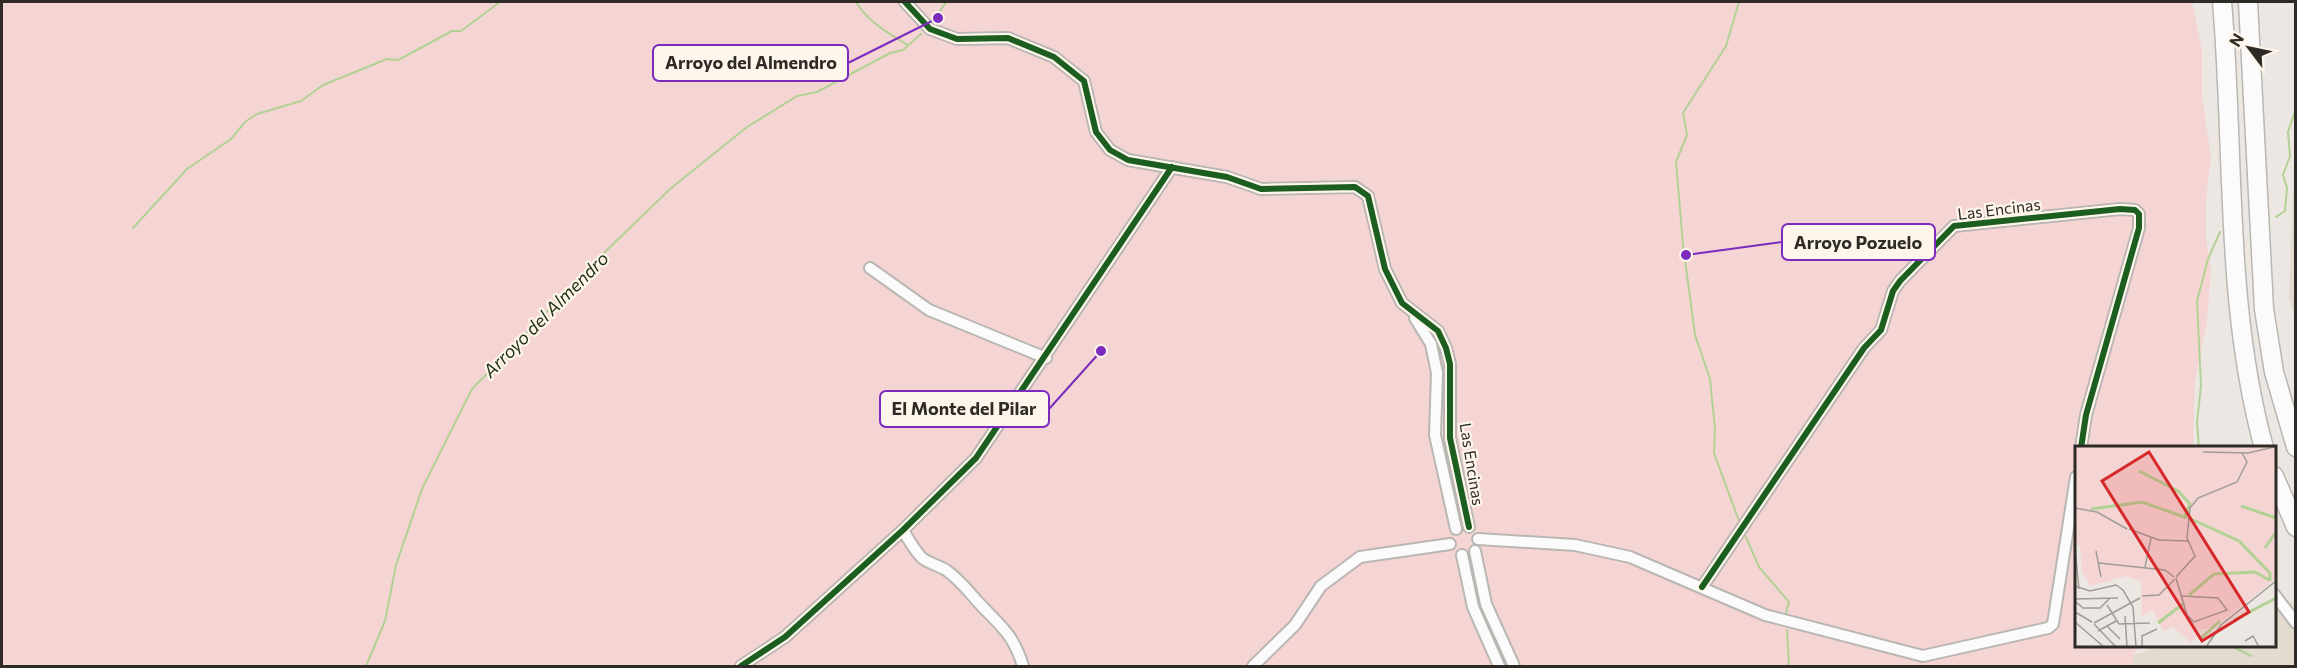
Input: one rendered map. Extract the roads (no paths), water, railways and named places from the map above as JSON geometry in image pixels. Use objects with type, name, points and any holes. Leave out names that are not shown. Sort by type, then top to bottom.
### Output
[{"type":"highway","points":[[2222,2],[2238,313],[2247,372],[2264,446]]},
{"type":"highway","points":[[2248,2],[2264,309],[2274,372],[2295,447]]},
{"type":"highway","points":[[2276,481],[2295,527]]},
{"type":"street","points":[[905,2],[930,29],[957,39],[1008,38],[1054,57],[1084,81],[1096,132],[1110,150],[1128,160],[1227,177],[1262,189],[1355,187],[1368,196],[1385,269],[1402,303],[1412,313]]},
{"type":"street","points":[[741,666],[785,637],[903,530],[976,458],[1046,358],[1172,167]]},
{"type":"street","name":"Las Encinas","points":[[1702,587],[1864,348],[1881,330],[1893,291],[1954,226],[2120,209],[2135,210],[2139,214],[2139,228],[2086,415],[2081,446]]},
{"type":"street","points":[[870,268],[929,310],[1046,358]]},
{"type":"street","name":"Las Encinas","points":[[1412,313],[1431,344],[1437,373],[1436,435],[1456,529],[1469,527]]},
{"type":"street","name":"Las Encinas","points":[[1412,313],[1438,332],[1446,348],[1450,364],[1450,438],[1469,527],[1478,538]]},
{"type":"street","points":[[1514,666],[1486,604],[1475,550],[1478,538],[1586,548],[1630,558],[1765,615],[1923,656],[2051,626],[2073,515],[2075,490]]},
{"type":"street","points":[[1456,529],[1450,537],[1450,544],[1456,553],[1462,555],[1475,550]]},
{"type":"street","points":[[903,530],[922,559],[944,569],[963,584],[980,605],[992,614],[1007,631],[1023,666]]},
{"type":"street","points":[[1253,666],[1295,625],[1321,586],[1360,557],[1450,544]]},
{"type":"street","points":[[1462,555],[1473,607],[1499,666]]},
{"type":"street","points":[[2276,597],[2295,622]]},
{"type":"waterway","points":[[133,228],[187,169],[231,139],[245,122],[257,114],[301,101],[323,85],[387,59],[398,60],[452,31],[461,31],[500,2]]},
{"type":"waterway","points":[[856,2],[872,21],[908,45]]},
{"type":"waterway","name":"Arroyo del Almendro","points":[[933,22],[946,2]]},
{"type":"waterway","points":[[1739,2],[1726,46],[1683,113],[1687,135],[1676,162],[1683,245],[1695,335],[1710,379],[1715,429],[1714,453],[1739,521]]},
{"type":"waterway","name":"Arroyo del Almendro","points":[[366,666],[385,621],[396,565],[422,489],[472,389],[606,251],[670,189],[747,127],[797,96],[817,92],[890,53],[903,50],[921,34]]},
{"type":"waterway","points":[[2276,217],[2285,211],[2287,188],[2283,175],[2290,156],[2288,132],[2296,108]]},
{"type":"waterway","points":[[2199,446],[2197,422],[2201,386],[2197,301],[2208,259],[2220,232]]},
{"type":"waterway","points":[[1745,535],[1759,567],[1789,602],[1786,613]]},
{"type":"waterway","points":[[1787,630],[1789,666]]},
{"type":"waterway","points":[[2234,647],[2251,656]]},
{"type":"place","name":"Arroyo del Almendro","points":[[938,18]]},
{"type":"place","name":"Arroyo Pozuelo","points":[[1686,255]]},
{"type":"place","name":"El Monte del Pilar","points":[[1101,351]]}]
